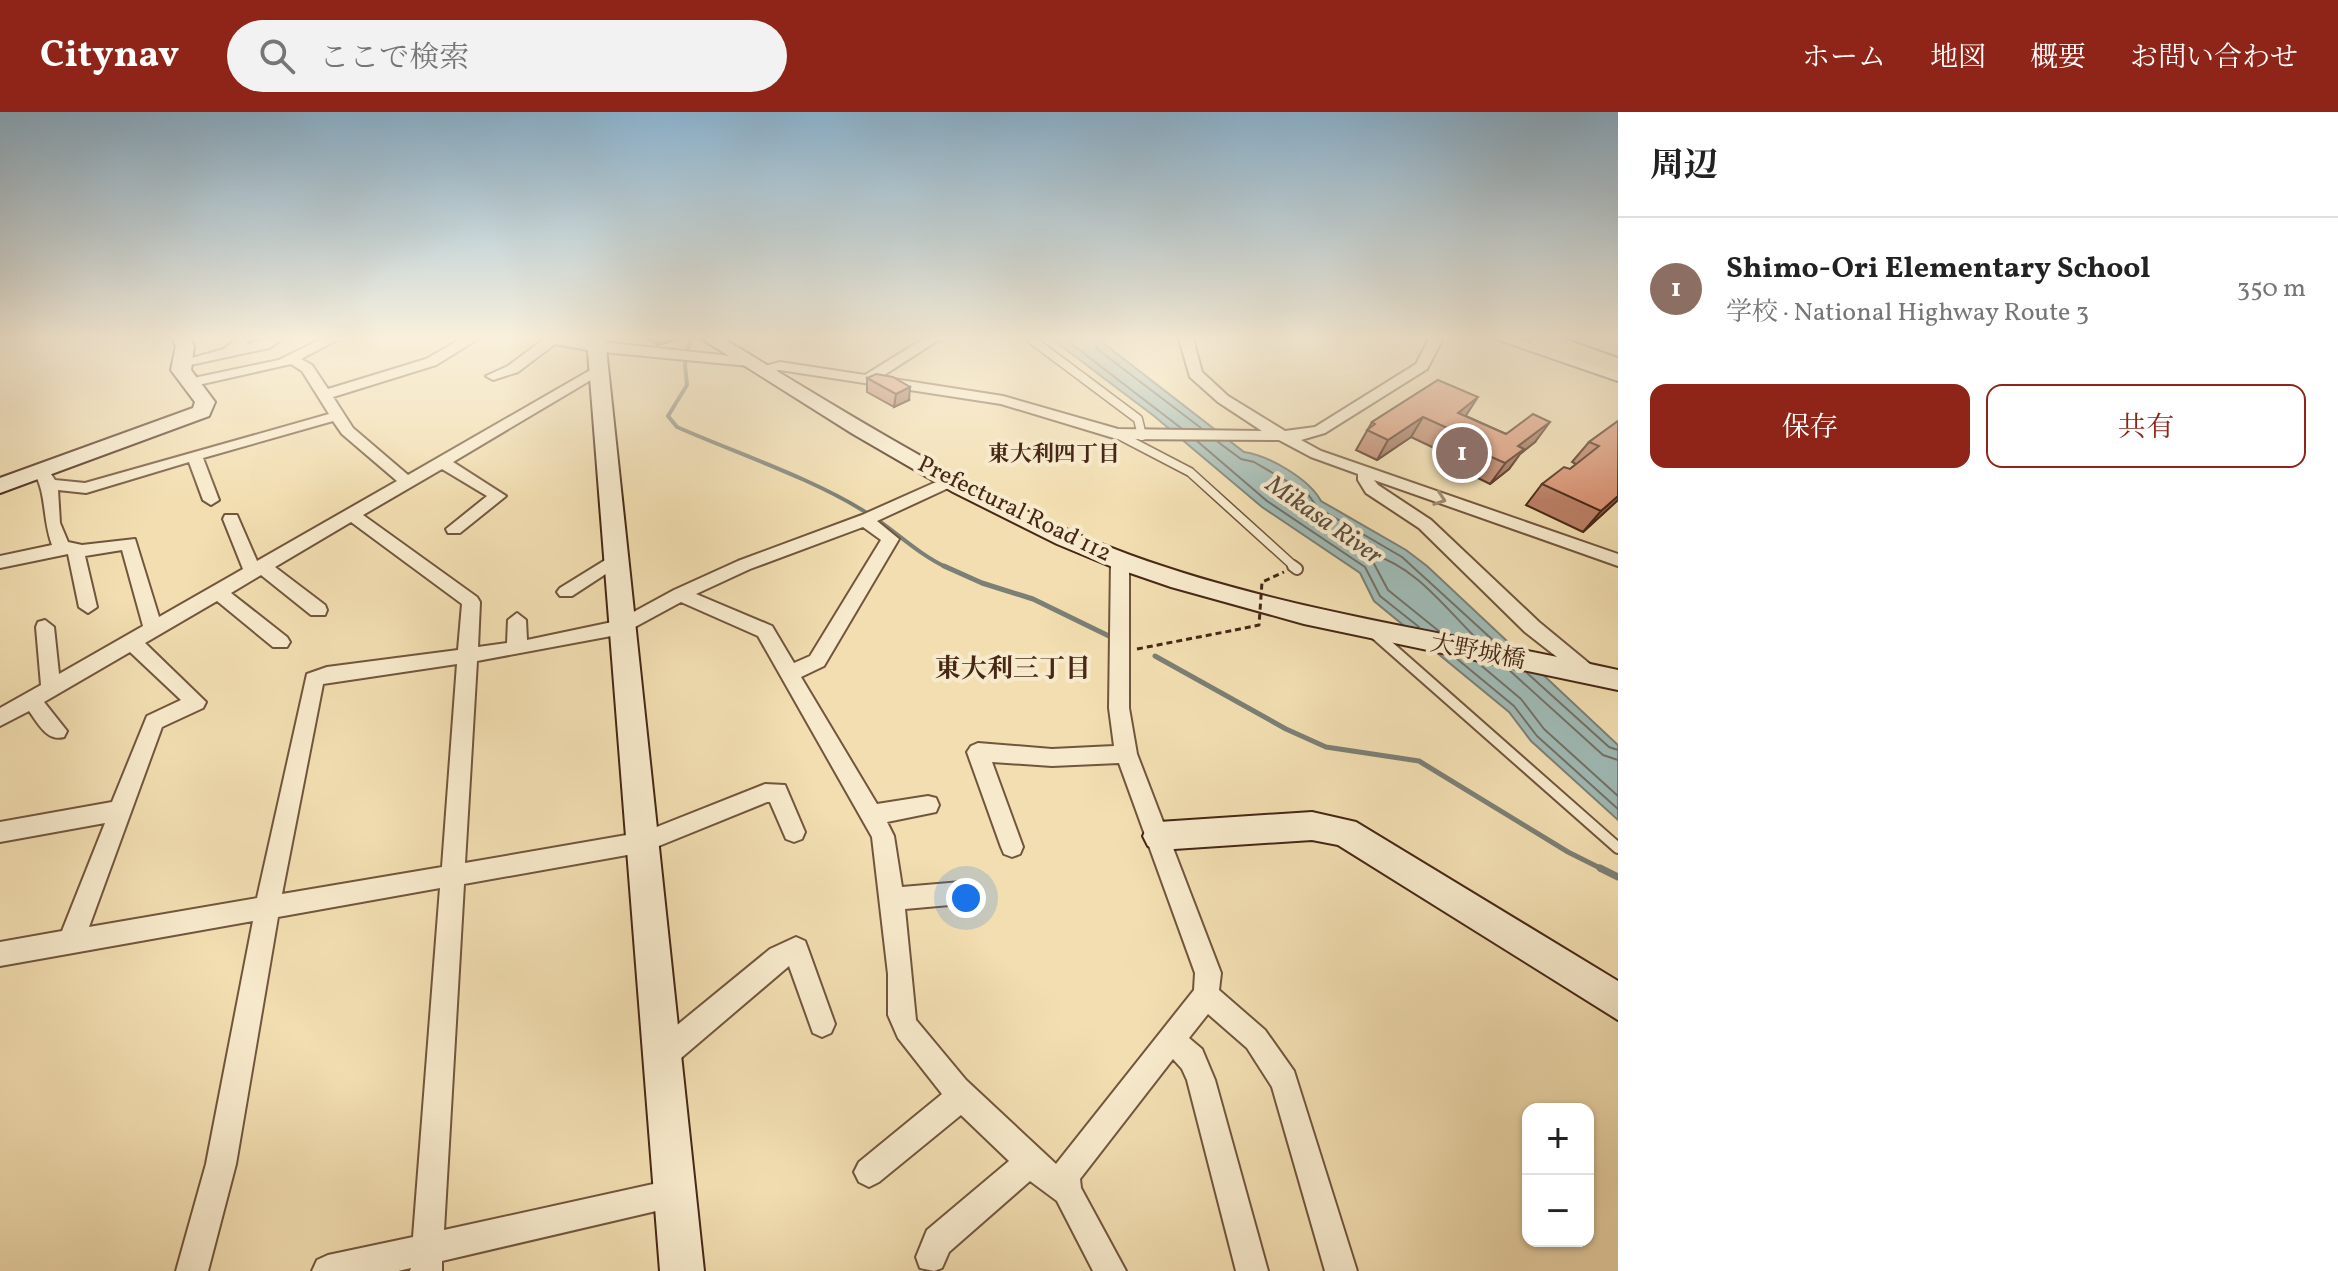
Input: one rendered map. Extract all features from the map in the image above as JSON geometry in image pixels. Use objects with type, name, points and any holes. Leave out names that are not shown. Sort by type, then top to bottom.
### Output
[{"type":"street","points":[[0,486],[46,478],[198,415],[204,409],[205,402],[199,393]]},
{"type":"street","points":[[330,393],[327,394],[347,431],[406,481]]},
{"type":"street","points":[[0,718],[440,461],[539,393]]},
{"type":"street","points":[[600,393],[682,1271]]},
{"type":"street","name":"Prefectural Road 112","points":[[801,393],[951,481],[1047,530],[1120,561],[1281,610],[1380,632]]},
{"type":"street","points":[[959,393],[1003,400],[1117,434],[1149,436],[1278,436],[1320,430],[1380,393]]},
{"type":"street","points":[[1219,393],[1252,420],[1316,454],[1618,560]]},
{"type":"street","points":[[46,478],[86,488],[337,416]]},
{"type":"street","points":[[194,455],[211,500]]},
{"type":"street","points":[[440,461],[498,496],[454,529]]},
{"type":"street","points":[[1366,473],[1366,480],[1372,489],[1425,524],[1532,627],[1592,674]]},
{"type":"street","points":[[46,478],[52,523],[69,550],[88,607]]},
{"type":"street","points":[[192,1271],[221,1164],[267,910],[314,679],[327,674],[517,649],[622,627],[680,594],[744,565],[870,518],[951,481]]},
{"type":"street","points":[[350,514],[471,602],[427,1260]]},
{"type":"street","points":[[791,673],[817,661],[890,539],[870,518]]},
{"type":"street","points":[[231,519],[258,569],[318,610]]},
{"type":"street","points":[[0,562],[129,543],[153,630]]},
{"type":"street","points":[[566,592],[615,560]]},
{"type":"street","points":[[1110,1271],[1067,1191],[1065,1175],[1070,1164],[1206,995],[1208,973],[1126,754],[1119,708],[1122,648],[1120,561]]},
{"type":"street","points":[[218,592],[280,642]]},
{"type":"street","points":[[680,594],[765,631],[883,836],[901,974],[901,1015],[907,1029],[962,1096],[1030,1162],[1067,1191]]},
{"type":"street","points":[[517,620],[517,649]]},
{"type":"street","points":[[45,627],[51,688]]},
{"type":"street","name":"大野城橋","points":[[1380,632],[1592,674]]},
{"type":"street","points":[[71,941],[154,722],[196,702],[131,642]]},
{"type":"street","points":[[31,700],[57,731]]},
{"type":"street","points":[[1012,847],[978,752],[1035,758],[1126,754]]},
{"type":"street","points":[[0,954],[644,842],[765,793],[777,792],[794,832]]},
{"type":"street","points":[[870,815],[928,805]]},
{"type":"street","points":[[0,832],[123,810]]},
{"type":"street","points":[[1159,836],[1312,826],[1345,832],[1618,1002]]},
{"type":"street","points":[[893,899],[961,893]]},
{"type":"street","points":[[664,1054],[779,958],[796,949],[822,1024]]},
{"type":"street","points":[[1206,995],[1256,1039],[1284,1081],[1341,1271]]},
{"type":"street","points":[[1172,1040],[1192,1059],[1201,1080],[1252,1271]]},
{"type":"street","points":[[869,1172],[962,1096]]},
{"type":"street","points":[[931,1257],[938,1241],[1030,1162]]},
{"type":"street","points":[[328,1271],[427,1260],[676,1194]]},
{"type":"lane","points":[[1103,393],[1138,419],[1149,436]]},
{"type":"lane","points":[[1117,434],[1190,472],[1297,569]]},
{"type":"lane","points":[[1380,632],[1618,848]]},
{"type":"path","points":[[1122,648],[1145,649],[1259,625],[1262,582],[1284,572]]},
{"type":"water","name":"Mikasa River","points":[[1124,393],[1168,393],[1244,452],[1288,470],[1308,485],[1321,501],[1406,550],[1427,566],[1618,745],[1618,820],[1531,741],[1509,712],[1374,601],[1360,573],[1262,507]]},
{"type":"building","points":[[1417,393],[1469,393],[1478,397],[1458,413],[1506,434],[1533,414],[1550,422],[1518,446],[1524,449],[1505,463],[1480,452],[1487,446],[1423,417],[1388,440],[1367,430],[1375,424],[1372,422]]},
{"type":"building","points":[[1618,421],[1618,496],[1601,511],[1542,484],[1564,467],[1570,469],[1599,446],[1589,442]]},
{"type":"waterway","points":[[682,393],[668,416],[677,427],[846,501],[946,567]]},
{"type":"waterway","points":[[946,567],[982,583],[1033,599],[1113,638]]},
{"type":"waterway","points":[[1155,656],[1286,729],[1326,747],[1419,761],[1568,852],[1618,877]]},
{"type":"place","name":"Shimo-Ori Elementary School","points":[[1462,453]]},
{"type":"district","name":"東大利四丁目","points":[[1054,453]]},
{"type":"district","name":"東大利三丁目","points":[[1013,668]]}]
